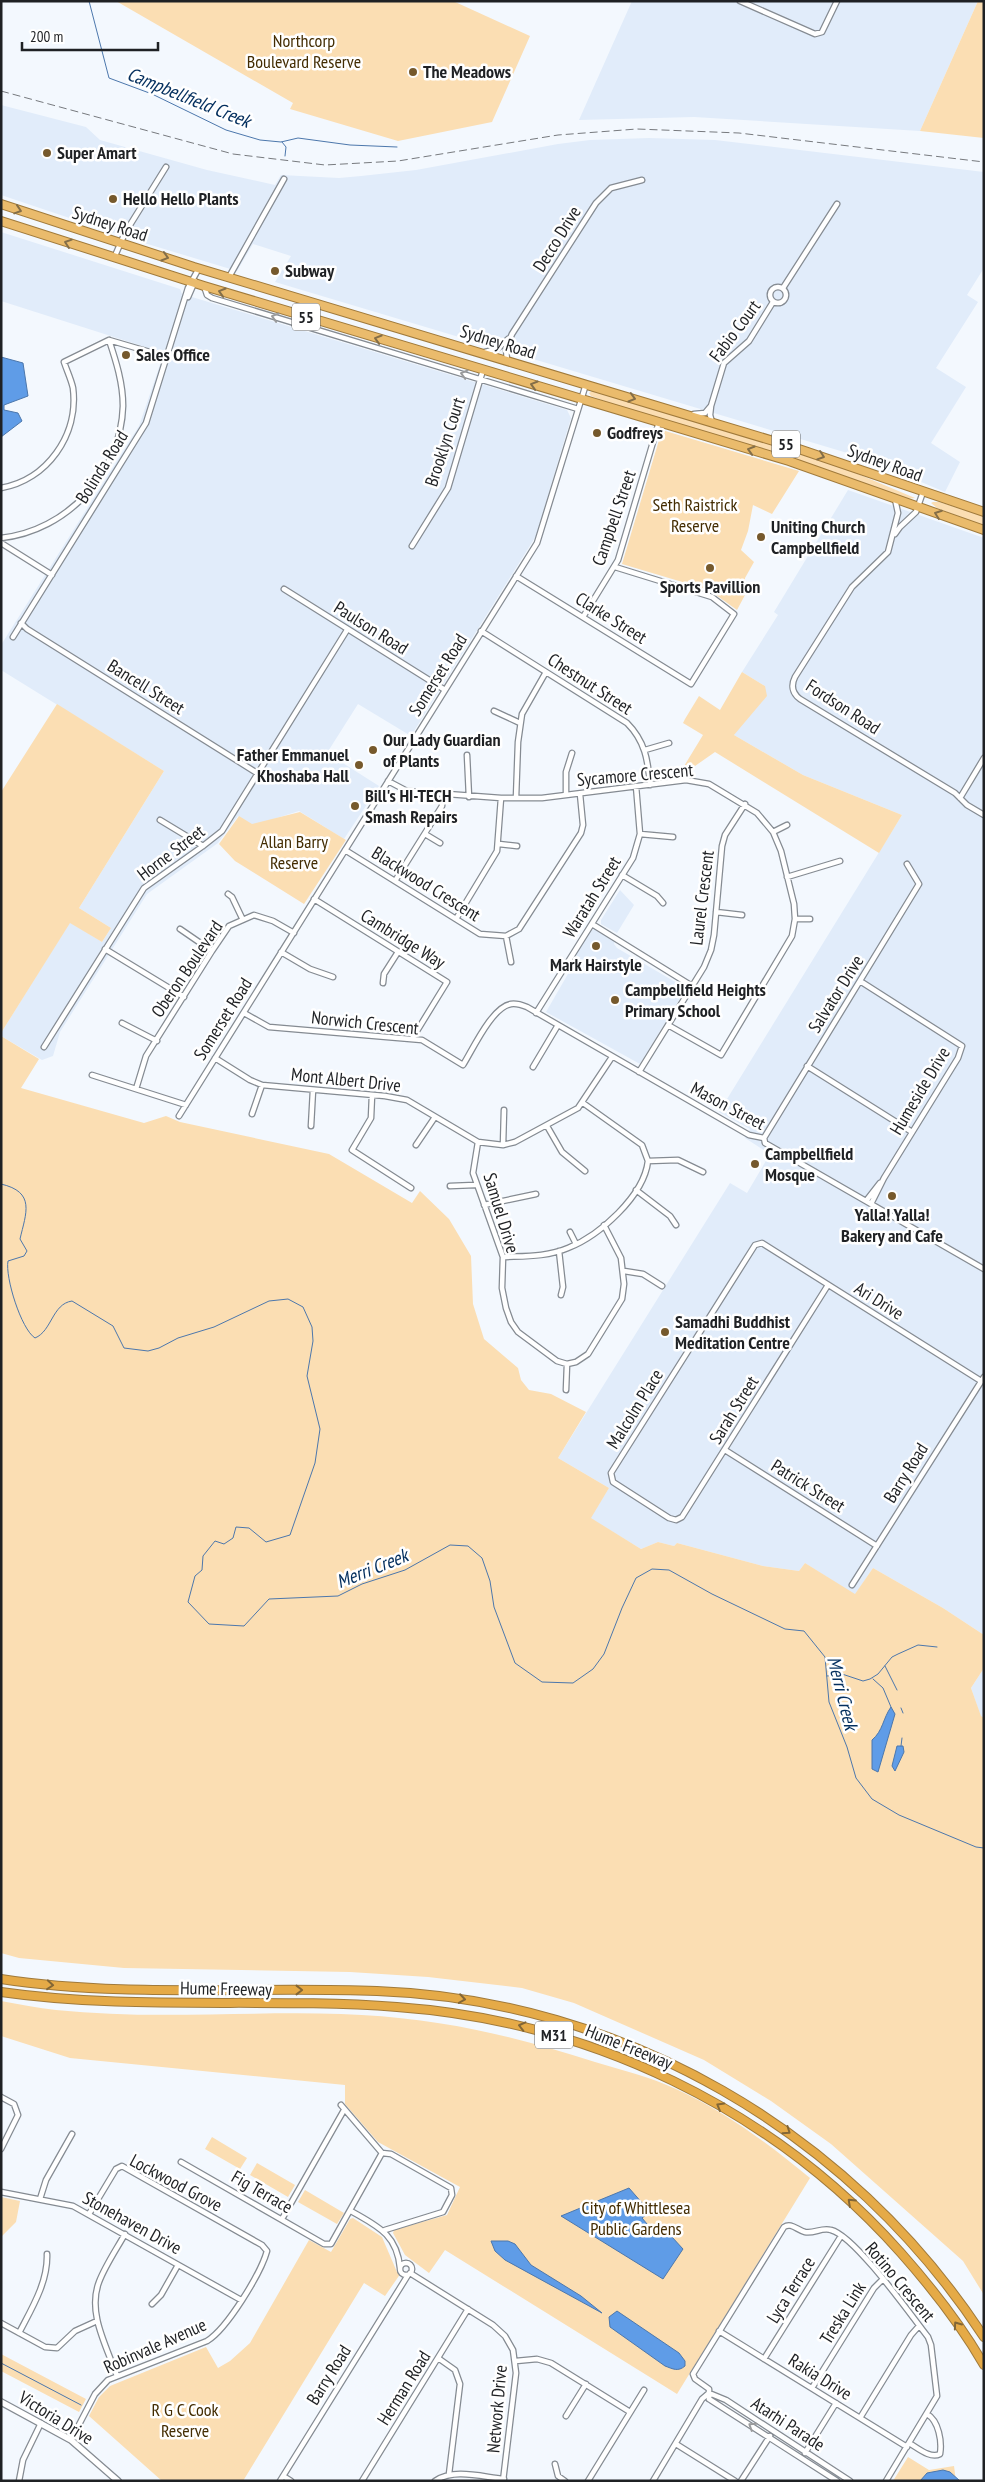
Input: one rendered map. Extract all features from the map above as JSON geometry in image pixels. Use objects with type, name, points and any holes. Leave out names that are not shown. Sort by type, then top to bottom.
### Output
[{"type":"highway","name":"Sydney Road","points":[[1,204],[120,244],[818,455],[984,512]]},
{"type":"highway","name":"Sydney Road","points":[[1,221],[192,283],[804,466],[984,530]]},
{"type":"highway","name":"Hume Freeway","points":[[1,1979],[91,1988],[410,1992],[498,2005],[601,2034],[662,2058],[719,2088],[768,2118],[818,2154],[867,2197],[911,2241],[952,2291],[984,2337]]},
{"type":"highway","name":"Hume Freeway","points":[[1,1992],[98,2002],[365,2005],[426,2010],[520,2026],[605,2052],[657,2073],[710,2100],[768,2136],[820,2175],[868,2218],[911,2265],[957,2324],[984,2366]]},
{"type":"street","points":[[740,1],[815,34],[822,32],[837,1]]},
{"type":"street","points":[[114,258],[120,244],[166,167]]},
{"type":"street","points":[[229,277],[284,179]]},
{"type":"street","name":"Decco Drive","points":[[481,353],[501,347],[512,334],[603,194],[619,184],[642,180]]},
{"type":"street","name":"Fabio Court","points":[[783,288],[837,204]]},
{"type":"street","name":"Bolinda Road","points":[[13,637],[146,423],[186,299],[199,268]]},
{"type":"street","name":"Sydney Road","points":[[204,286],[207,295],[212,298],[578,409]]},
{"type":"street","name":"Fabio Court","points":[[773,302],[770,298],[770,292],[774,288],[783,288]]},
{"type":"street","name":"Fabio Court","points":[[773,302],[781,303],[785,300],[786,292],[783,288]]},
{"type":"street","name":"Fabio Court","points":[[712,422],[710,415],[711,406],[724,363],[749,341],[773,302]]},
{"type":"street","points":[[340,338],[343,328]]},
{"type":"street","name":"Decco Drive","points":[[507,360],[506,348],[512,334]]},
{"type":"street","points":[[1,488],[13,486],[30,479],[54,458],[69,426],[73,403],[71,382],[64,362],[109,340],[167,357]]},
{"type":"street","points":[[1,538],[36,530],[52,523],[70,510],[97,482],[110,459],[117,439],[123,408],[118,367],[109,340]]},
{"type":"street","name":"Brooklyn Court","points":[[412,546],[448,488],[483,370]]},
{"type":"street","name":"Somerset Road","points":[[179,1116],[540,536],[586,384]]},
{"type":"street","points":[[554,401],[563,400],[569,396]]},
{"type":"street","points":[[688,415],[705,413],[711,406]]},
{"type":"street","name":"Campbell Street","points":[[583,617],[615,567],[659,422]]},
{"type":"street","name":"Fordson Road","points":[[923,492],[918,507],[912,516],[900,527],[884,558],[849,592],[795,677],[793,688],[800,698],[984,815]]},
{"type":"street","name":"Fordson Road","points":[[893,538],[898,513],[895,499]]},
{"type":"street","points":[[1,543],[52,575]]},
{"type":"street","name":"Clarke Street","points":[[516,576],[691,684],[734,614],[712,597],[615,567]]},
{"type":"street","name":"Paulson Road","points":[[284,589],[445,690]]},
{"type":"street","name":"Bancell Street","points":[[22,623],[28,630],[257,773]]},
{"type":"street","name":"Horne Street","points":[[44,1047],[144,888],[222,831],[347,630]]},
{"type":"street","name":"Chestnut Street","points":[[482,631],[627,723],[638,736],[645,750],[650,784]]},
{"type":"street","points":[[516,798],[520,722],[525,706],[546,672]]},
{"type":"street","points":[[494,711],[520,722]]},
{"type":"street","points":[[645,750],[669,743]]},
{"type":"street","points":[[566,795],[566,772],[572,753]]},
{"type":"street","points":[[467,755],[469,797]]},
{"type":"street","points":[[960,798],[984,758]]},
{"type":"street","name":"Sycamore Crescent","points":[[388,781],[408,791],[501,798],[580,794],[686,780],[698,781],[719,789],[761,816],[773,832],[794,904],[795,919],[792,936],[720,1055],[668,1025]]},
{"type":"street","name":"Waratah Street","points":[[536,1012],[632,858],[640,834],[636,786]]},
{"type":"street","points":[[511,962],[506,936],[519,928],[581,833],[583,825],[580,794]]},
{"type":"street","points":[[395,881],[442,806],[443,795]]},
{"type":"street","points":[[456,919],[494,860],[499,844],[501,798]]},
{"type":"street","name":"Laurel Crescent","points":[[640,1072],[692,986],[711,950],[722,846],[729,829],[744,804]]},
{"type":"street","points":[[160,820],[203,846]]},
{"type":"street","points":[[773,832],[787,825]]},
{"type":"street","points":[[425,834],[440,843]]},
{"type":"street","points":[[640,834],[673,837]]},
{"type":"street","points":[[499,844],[517,846]]},
{"type":"street","name":"Blackwood Crescent","points":[[345,850],[480,934],[506,936]]},
{"type":"street","points":[[787,877],[840,861]]},
{"type":"street","name":"Salvator Drive","points":[[764,1138],[919,884],[907,864]]},
{"type":"street","points":[[622,875],[657,896],[663,903]]},
{"type":"street","points":[[228,894],[232,897],[242,918]]},
{"type":"street","name":"Cambridge Way","points":[[314,899],[447,982],[412,1039]]},
{"type":"street","points":[[716,912],[742,915]]},
{"type":"street","name":"Oberon Boulevard","points":[[136,1089],[143,1061],[229,926],[242,918],[254,915],[265,917],[294,933]]},
{"type":"street","points":[[795,919],[810,919]]},
{"type":"street","points":[[592,924],[692,986]]},
{"type":"street","points":[[180,929],[212,951]]},
{"type":"street","points":[[105,949],[184,997]]},
{"type":"street","points":[[282,952],[310,969],[333,977]]},
{"type":"street","points":[[383,983],[384,974],[398,952]]},
{"type":"street","name":"Humeside Drive","points":[[860,981],[962,1046],[958,1058],[868,1203]]},
{"type":"street","name":"Norwich Crescent","points":[[244,1013],[269,1027],[422,1040],[464,1065],[493,1016],[503,1007],[516,1003],[536,1012]]},
{"type":"street","name":"Mason Street","points":[[536,1012],[749,1135],[764,1138],[765,1142],[984,1269]]},
{"type":"street","points":[[122,1023],[156,1041]]},
{"type":"street","points":[[533,1067],[558,1025]]},
{"type":"street","name":"Mont Albert Drive","points":[[215,1058],[250,1080],[262,1085],[407,1100],[478,1142],[503,1145],[515,1142],[547,1126],[583,1103],[612,1056]]},
{"type":"street","points":[[807,1066],[912,1132]]},
{"type":"street","points":[[92,1075],[186,1104]]},
{"type":"street","points":[[252,1114],[262,1085]]},
{"type":"street","points":[[311,1126],[313,1090]]},
{"type":"street","points":[[372,1095],[371,1118],[352,1150],[411,1188]]},
{"type":"street","points":[[503,1257],[543,1254],[559,1251],[576,1244],[620,1213],[646,1173],[648,1161],[642,1145],[583,1103]]},
{"type":"street","points":[[503,1145],[504,1110]]},
{"type":"street","points":[[416,1145],[435,1117]]},
{"type":"street","points":[[547,1126],[562,1152],[585,1171]]},
{"type":"street","name":"Samuel Drive","points":[[478,1142],[473,1173],[475,1185],[503,1257],[504,1300],[511,1322],[518,1332],[549,1356],[567,1364]]},
{"type":"street","points":[[648,1161],[678,1160],[704,1172]]},
{"type":"street","points":[[450,1186],[475,1185]]},
{"type":"street","points":[[636,1190],[670,1216],[676,1225]]},
{"type":"street","points":[[484,1205],[536,1194]]},
{"type":"street","points":[[566,1390],[567,1364],[576,1362],[588,1354],[619,1305],[624,1284],[621,1258],[604,1225]]},
{"type":"street","points":[[570,1232],[576,1244]]},
{"type":"street","name":"Ari Drive","points":[[762,1243],[981,1382]]},
{"type":"street","name":"Malcolm Place","points":[[676,1520],[613,1482],[611,1473],[755,1245],[762,1243]]},
{"type":"street","points":[[559,1251],[563,1287],[561,1295]]},
{"type":"street","points":[[624,1271],[643,1274],[662,1286]]},
{"type":"street","name":"Sarah Street","points":[[676,1520],[682,1517],[828,1285]]},
{"type":"street","name":"Barry Road","points":[[852,1585],[984,1376]]},
{"type":"street","name":"Patrick Street","points":[[725,1450],[877,1546]]},
{"type":"street","points":[[1,2097],[14,2104],[18,2115],[1,2149]]},
{"type":"street","points":[[341,2105],[382,2153],[390,2154],[451,2188],[452,2195],[443,2212],[385,2230]]},
{"type":"street","points":[[282,2220],[344,2110]]},
{"type":"street","points":[[40,2199],[46,2180],[72,2134]]},
{"type":"street","points":[[382,2153],[350,2211],[385,2230],[399,2256],[412,2268],[409,2274]]},
{"type":"street","name":"Fig Terrace","points":[[181,2162],[324,2244],[331,2244],[350,2211]]},
{"type":"street","name":"Lockwood Grove","points":[[89,2214],[116,2169],[122,2166],[262,2245],[267,2251]]},
{"type":"street","name":"Stonehaven Drive","points":[[1,2192],[70,2205],[241,2300]]},
{"type":"street","name":"Rotino Crescent","points":[[709,2395],[703,2385],[693,2376],[719,2331],[786,2226],[790,2225],[806,2232],[830,2229],[841,2236],[867,2260],[930,2342],[938,2391],[928,2414],[886,2481]]},
{"type":"street","points":[[117,2376],[97,2321],[95,2301],[99,2282],[125,2234]]},
{"type":"street","name":"Lyca Terrace","points":[[764,2359],[841,2236]]},
{"type":"street","name":"Robinvale Avenue","points":[[71,2440],[99,2389],[117,2376],[207,2341],[225,2326],[267,2251]]},
{"type":"street","points":[[19,2333],[39,2295],[47,2269],[48,2254]]},
{"type":"street","name":"Barry Road","points":[[399,2256],[401,2284]]},
{"type":"street","points":[[401,2271],[403,2264],[408,2263]]},
{"type":"street","points":[[152,2304],[161,2294],[178,2265]]},
{"type":"street","name":"Network Drive","points":[[401,2271],[468,2309],[505,2336],[513,2350],[516,2361],[503,2480]]},
{"type":"street","name":"Barry Road","points":[[280,2481],[401,2284],[409,2274]]},
{"type":"street","name":"Treska Link","points":[[812,2388],[874,2288],[883,2279]]},
{"type":"street","name":"Herman Road","points":[[362,2481],[468,2309]]},
{"type":"street","points":[[1,2323],[46,2347],[53,2348],[60,2346],[75,2331],[97,2321]]},
{"type":"street","points":[[860,2418],[911,2335],[919,2326]]},
{"type":"street","name":"Rakia Drive","points":[[719,2331],[860,2418],[908,2445],[930,2455],[940,2454],[937,2425],[928,2414]]},
{"type":"street","points":[[438,2358],[455,2370],[460,2384],[449,2474]]},
{"type":"street","points":[[516,2361],[538,2359],[547,2361],[630,2412]]},
{"type":"street","points":[[566,2416],[586,2384]]},
{"type":"street","points":[[588,2481],[644,2390]]},
{"type":"street","points":[[653,2481],[693,2412],[709,2395]]},
{"type":"street","name":"Atarhi Parade","points":[[709,2395],[722,2398],[850,2481]]},
{"type":"street","name":"Atarhi Parade","points":[[709,2395],[837,2481]]},
{"type":"street","name":"Victoria Drive","points":[[1,2402],[71,2440],[118,2481]]},
{"type":"street","points":[[802,2458],[836,2403]]},
{"type":"street","points":[[19,2481],[23,2460],[41,2423]]},
{"type":"street","points":[[741,2481],[773,2431]]},
{"type":"street","points":[[676,2444],[735,2481]]},
{"type":"street","points":[[555,2464],[558,2476],[565,2481]]},
{"type":"street","points":[[434,2481],[449,2474],[503,2480]]},
{"type":"street","points":[[283,2476],[291,2481]]},
{"type":"shaded area","points":[[632,1],[978,1],[920,131],[694,117],[579,120]]},
{"type":"shaded area","points":[[1,105],[86,127],[100,140],[207,170],[275,185],[281,175],[339,178],[361,176],[416,170],[558,144],[590,140],[649,138],[715,140],[984,172],[984,268],[967,295],[978,302],[936,368],[966,387],[931,443],[960,462],[945,492],[864,458],[275,282],[291,256],[253,244],[237,271],[141,242],[1,195]]},
{"type":"shaded area","points":[[1,232],[180,289],[182,294],[567,410],[571,418],[536,536],[411,736],[358,704],[327,753],[379,786],[344,839],[299,811],[252,826],[238,816],[218,843],[147,894],[60,1032],[53,1056],[42,1060],[1,1036],[1,1033],[70,922],[102,942],[111,928],[79,908],[164,771],[1,670],[1,645],[139,426],[164,353],[1,301]]},
{"type":"shaded area","points":[[848,490],[984,538],[984,1635],[943,1608],[873,1568],[855,1595],[805,1563],[799,1571],[763,1566],[677,1543],[674,1546],[658,1542],[641,1549],[590,1518],[609,1488],[558,1458],[730,1183],[747,1193],[770,1154],[745,1138],[750,1129],[719,1112],[902,815],[803,775],[734,735],[765,686],[742,672],[778,615],[774,612]]},
{"type":"shaded area","points":[[620,890],[634,905],[617,933],[601,924],[601,920]]},
{"type":"shaded area","name":"Campbellfield Heights Primary School","points":[[595,929],[615,941],[614,944],[617,948],[684,987],[685,990],[640,1064],[546,1012],[576,960],[581,958],[576,955],[591,930]]},
{"type":"shaded area","points":[[984,1668],[984,1718],[981,1717],[971,1688]]},
{"type":"green space","name":"The Meadows","points":[[116,1],[453,1],[530,36],[492,122],[398,141],[290,109],[293,103]]},
{"type":"green space","points":[[978,1],[984,1],[984,138],[920,131]]},
{"type":"green space","points":[[592,391],[769,443],[839,466],[915,498],[907,499],[799,460],[629,410],[591,396],[589,393]]},
{"type":"green space","name":"Seth Raistrick Reserve","points":[[662,430],[799,471],[772,514],[753,505],[748,531],[741,550],[754,562],[745,578],[745,595],[737,610],[709,590],[622,564]]},
{"type":"green space","points":[[939,502],[984,516],[984,526],[937,508],[931,503]]},
{"type":"green space","points":[[742,672],[765,686],[767,696],[734,735],[803,775],[902,815],[879,853],[715,752],[695,766],[691,775],[678,776],[703,735],[683,723],[699,696],[720,710]]},
{"type":"green space","points":[[57,704],[164,771],[79,908],[111,928],[102,942],[70,923],[1,1033],[1,792]]},
{"type":"green space","name":"Allan Barry Reserve","points":[[300,812],[346,840],[304,904],[235,861],[219,844],[239,816],[252,824]]},
{"type":"green space","points":[[1,1036],[39,1059],[21,1088],[144,1123],[166,1116],[180,1122],[329,1154],[412,1203],[420,1191],[449,1219],[471,1256],[473,1304],[484,1339],[518,1368],[521,1380],[529,1390],[551,1394],[586,1412],[558,1458],[609,1488],[591,1518],[641,1549],[658,1542],[674,1546],[677,1543],[763,1566],[799,1571],[805,1563],[855,1594],[873,1568],[943,1608],[984,1635],[984,1668],[971,1688],[981,1716],[984,1718],[984,2295],[963,2261],[831,2144],[771,2101],[704,2060],[574,2003],[522,1988],[428,1977],[350,1972],[124,1968],[19,1958],[1,1953]]},
{"type":"green space","name":"City of Whittlesea Public Gardens","points":[[1,2001],[56,2010],[91,2013],[162,2015],[305,2013],[375,2016],[439,2023],[500,2035],[636,2074],[676,2089],[711,2107],[746,2129],[810,2178],[677,2394],[445,2250],[429,2273],[405,2255],[393,2233],[394,2230],[447,2215],[460,2187],[378,2142],[345,2104],[345,2085],[70,2058],[1,2036]]},
{"type":"green space","points":[[212,2137],[247,2158],[240,2169],[205,2149]]},
{"type":"green space","points":[[257,2163],[295,2185],[288,2197],[250,2175]]},
{"type":"green space","points":[[305,2190],[344,2213],[337,2224],[298,2202]]},
{"type":"green space","points":[[1,2197],[20,2201],[16,2222],[1,2237]]},
{"type":"green space","name":"R G C Cook Reserve","points":[[353,2218],[382,2237],[397,2272],[403,2270],[385,2296],[364,2283],[243,2481],[162,2481],[89,2416],[99,2397],[110,2386],[206,2347],[218,2368],[230,2361],[250,2343],[309,2240],[331,2252],[350,2219]]},
{"type":"green space","points":[[1,2354],[86,2399],[79,2412],[1,2371]]},
{"type":"green space","points":[[908,2457],[929,2470],[954,2466],[956,2481],[893,2481]]},
{"type":"water","points":[[1,357],[23,363],[28,396],[4,405],[4,410],[18,413],[22,421],[1,437]]},
{"type":"water","points":[[891,1707],[895,1714],[878,1772],[872,1769],[872,1740],[878,1733]]},
{"type":"water","points":[[897,1746],[903,1746],[904,1752],[895,1771],[892,1766]]},
{"type":"water","points":[[629,2188],[650,2212],[642,2218],[653,2231],[661,2225],[683,2249],[663,2279],[561,2216]]},
{"type":"water","points":[[491,2241],[508,2241],[515,2244],[531,2265],[581,2296],[602,2313],[505,2260],[495,2251]]},
{"type":"water","points":[[617,2311],[679,2353],[685,2361],[685,2366],[673,2369],[665,2366],[610,2327],[609,2317]]},
{"type":"water","points":[[943,2470],[950,2472],[960,2481],[920,2481],[927,2473]]},
{"type":"waterway","name":"Campbellfield Creek","points":[[89,1],[109,78],[152,94],[226,130],[260,140],[281,142],[298,138],[350,145],[397,147]]},
{"type":"waterway","points":[[282,142],[286,147],[285,156]]},
{"type":"waterway","name":"Merri Creek","points":[[1,1184],[20,1192],[26,1205],[20,1239],[27,1251],[24,1256],[8,1261],[8,1269],[15,1302],[24,1324],[35,1338],[41,1335],[60,1307],[72,1301],[113,1326],[124,1348],[148,1351],[159,1348],[178,1338],[214,1327],[269,1301],[288,1299],[303,1307],[312,1327],[313,1341],[307,1376],[320,1429],[315,1463],[290,1535],[266,1542],[249,1528],[236,1527],[233,1538],[224,1544],[215,1541],[203,1556],[202,1570],[195,1576],[188,1602],[209,1624],[244,1626],[269,1599],[338,1596],[362,1584],[405,1570],[450,1545],[468,1546],[482,1558],[490,1581],[494,1607],[515,1663],[542,1682],[573,1683],[593,1669],[604,1654],[636,1578],[652,1569],[669,1570],[712,1594],[785,1629],[804,1631],[825,1657],[829,1702],[847,1747],[856,1778],[872,1799],[899,1815],[976,1847],[984,1848]]},
{"type":"waterway","points":[[827,1676],[842,1674],[863,1681],[878,1674],[892,1657],[898,1654],[918,1645],[937,1647]]},
{"type":"waterway","points":[[885,1666],[897,1690]]},
{"type":"waterway","points":[[873,1679],[883,1688],[891,1707]]},
{"type":"waterway","points":[[901,1708],[903,1713]]},
{"type":"waterway","points":[[901,1746],[902,1738]]},
{"type":"waterway","points":[[1,2363],[81,2405]]},
{"type":"railway","points":[[1,91],[233,154],[325,165],[398,161],[558,135],[637,129],[739,133],[984,162]]},
{"type":"place","name":"The Meadows","points":[[413,72]]},
{"type":"place","name":"Super Amart","points":[[47,153]]},
{"type":"place","name":"Hello Hello Plants","points":[[113,199]]},
{"type":"place","name":"Subway","points":[[275,271]]},
{"type":"place","name":"Sales Office","points":[[126,355]]},
{"type":"place","name":"Godfreys","points":[[597,433]]},
{"type":"place","name":"Uniting Church Campbellfield","points":[[761,537]]},
{"type":"place","name":"Sports Pavillion","points":[[710,568]]},
{"type":"place","name":"Our Lady Guardian of Plants","points":[[373,750]]},
{"type":"place","name":"Father Emmanuel Khoshaba Hall","points":[[359,765]]},
{"type":"place","name":"Bill's HI-TECH Smash Repairs","points":[[355,806]]},
{"type":"place","name":"Mark Hairstyle","points":[[596,946]]},
{"type":"place","name":"Campbellfield Heights Primary School","points":[[615,1000]]},
{"type":"place","name":"Campbellfield Mosque","points":[[755,1164]]},
{"type":"place","name":"Yalla! Yalla! Bakery and Cafe","points":[[892,1196]]},
{"type":"place","name":"Samadhi Buddhist Meditation Centre","points":[[665,1332]]},
{"type":"park label","name":"Northcorp Boulevard Reserve","points":[[304,51]]}]
